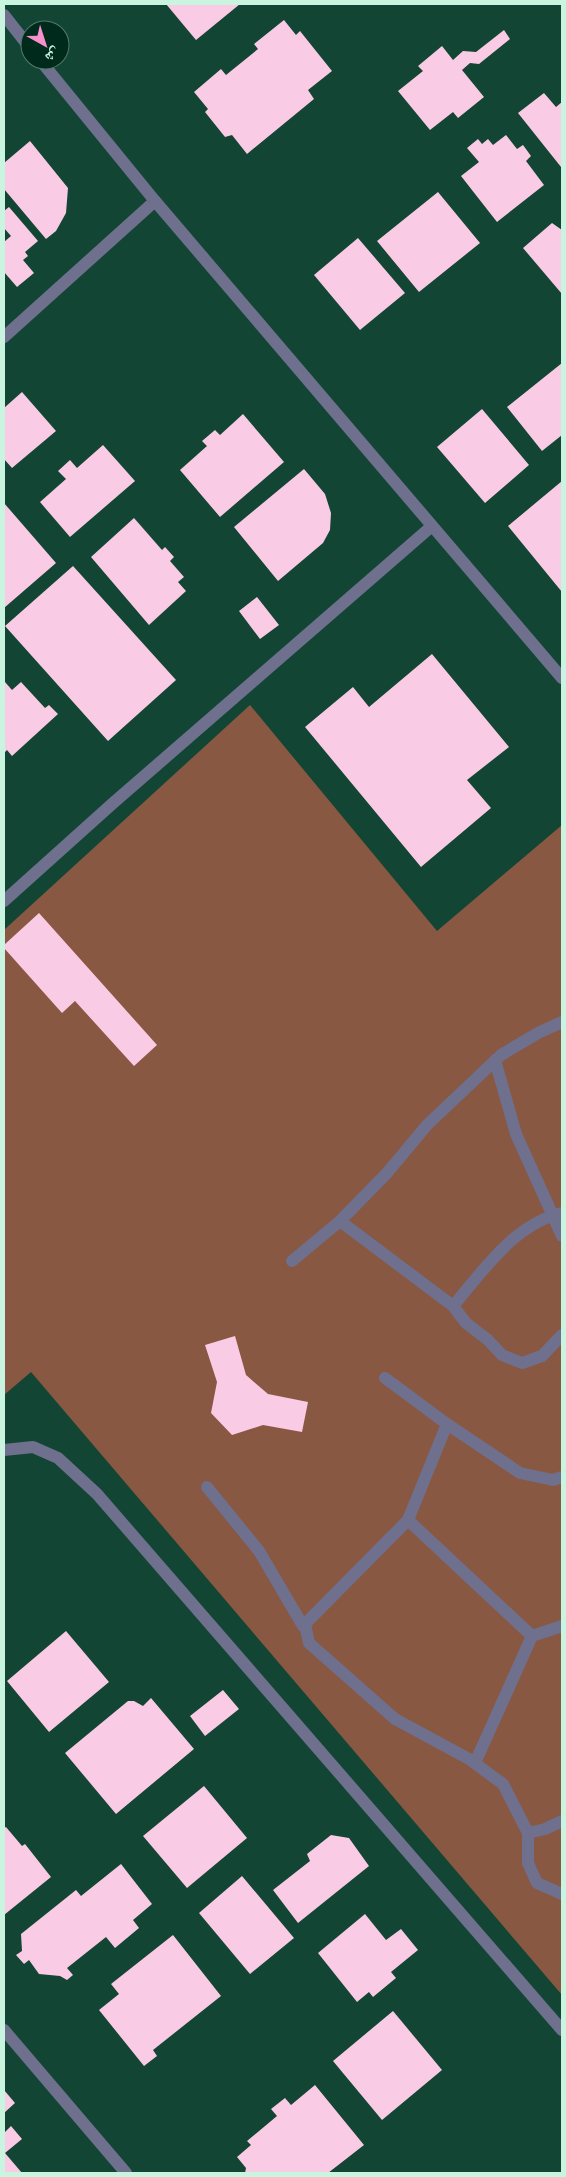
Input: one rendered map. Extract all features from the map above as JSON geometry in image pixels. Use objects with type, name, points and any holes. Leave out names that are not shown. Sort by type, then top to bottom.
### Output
[{"type":"street","points":[[4,16],[20,36]]},
{"type":"street","points":[[48,70],[155,201],[562,678]]},
{"type":"street","points":[[4,337],[155,201]]},
{"type":"street","points":[[4,902],[112,804],[432,526]]},
{"type":"street","points":[[292,1261],[340,1221],[387,1173],[427,1125],[495,1060],[538,1033],[562,1022]]},
{"type":"street","points":[[495,1060],[516,1134],[558,1214],[562,1236]]},
{"type":"street","points":[[453,1306],[505,1246],[528,1227],[558,1214]]},
{"type":"street","points":[[340,1221],[453,1306],[466,1323],[488,1340],[502,1355],[522,1363],[542,1356],[562,1335]]},
{"type":"street","points":[[385,1378],[447,1424],[520,1473],[553,1480],[562,1477]]},
{"type":"street","points":[[305,1624],[408,1520],[447,1424]]},
{"type":"street","points":[[4,1450],[33,1447],[58,1458],[97,1494],[562,2030]]},
{"type":"street","points":[[207,1487],[259,1551],[303,1626],[305,1624]]},
{"type":"street","points":[[408,1520],[532,1636]]},
{"type":"street","points":[[305,1624],[308,1643],[395,1719],[475,1763],[503,1784],[528,1832],[528,1863],[537,1883],[562,1894]]},
{"type":"street","points":[[475,1763],[532,1636],[562,1626]]},
{"type":"street","points":[[528,1832],[545,1829],[562,1821]]},
{"type":"street","points":[[4,2030],[126,2173]]},
{"type":"shaded area","points":[[250,705],[437,931],[562,825],[562,1995],[31,1372],[4,1395],[4,930]]},
{"type":"building","points":[[166,4],[240,4],[196,40]]},
{"type":"building","points":[[284,20],[296,35],[300,31],[332,71],[308,90],[314,99],[247,154],[232,135],[225,137],[205,112],[208,109],[194,92],[221,69],[226,75],[258,49],[254,44]]},
{"type":"building","points":[[504,30],[510,39],[479,64],[470,63],[462,70],[484,97],[458,118],[453,112],[430,130],[398,91],[423,71],[418,66],[442,46],[453,60],[463,51],[476,52]]},
{"type":"building","points":[[544,93],[556,107],[562,102],[561,167],[518,113]]},
{"type":"building","points":[[506,135],[517,149],[523,145],[531,156],[526,161],[544,185],[497,222],[461,176],[479,162],[467,148],[478,139],[482,144],[488,139],[493,145]]},
{"type":"building","points":[[30,141],[68,188],[66,213],[56,231],[46,239],[4,189],[4,163]]},
{"type":"building","points":[[438,192],[480,243],[419,292],[377,241]]},
{"type":"building","points":[[9,207],[38,241],[25,252],[28,256],[23,260],[34,273],[17,287],[4,272],[4,242],[11,236],[4,228],[4,211]]},
{"type":"building","points":[[552,223],[562,230],[562,294],[523,248]]},
{"type":"building","points":[[358,238],[405,293],[360,330],[314,275]]},
{"type":"building","points":[[562,363],[562,435],[542,451],[507,407]]},
{"type":"building","points":[[22,392],[56,431],[12,468],[4,459],[4,408]]},
{"type":"building","points":[[482,409],[529,465],[485,503],[437,447]]},
{"type":"building","points":[[243,414],[284,462],[220,517],[180,470],[207,446],[202,441],[215,430],[220,435]]},
{"type":"building","points":[[103,445],[135,481],[70,537],[40,502],[66,479],[58,471],[70,460],[77,468]]},
{"type":"building","points":[[304,469],[325,494],[331,513],[330,530],[323,543],[278,581],[234,527]]},
{"type":"building","points":[[562,481],[562,592],[508,526]]},
{"type":"building","points":[[4,503],[56,563],[4,608]]},
{"type":"building","points":[[134,518],[162,550],[165,547],[174,557],[170,561],[184,577],[178,582],[186,591],[149,625],[91,557]]},
{"type":"building","points":[[73,566],[176,680],[108,741],[5,626]]},
{"type":"building","points":[[257,597],[279,625],[260,639],[239,611]]},
{"type":"building","points":[[432,654],[509,747],[467,780],[491,808],[421,867],[305,727],[353,687],[369,707]]},
{"type":"building","points":[[5,682],[12,690],[21,682],[45,708],[49,705],[58,714],[12,756],[7,750],[4,753]]},
{"type":"building","points":[[39,913],[157,1045],[134,1066],[75,1001],[62,1013],[4,948],[4,945]]},
{"type":"building","points":[[235,1336],[246,1375],[268,1394],[308,1402],[302,1432],[263,1425],[232,1435],[211,1413],[217,1382],[205,1345]]},
{"type":"building","points":[[66,1631],[109,1682],[49,1732],[7,1681]]},
{"type":"building","points":[[223,1690],[239,1709],[205,1736],[190,1716]]},
{"type":"building","points":[[151,1698],[194,1749],[116,1814],[65,1753],[128,1701],[134,1701],[143,1706]]},
{"type":"building","points":[[204,1786],[247,1838],[187,1888],[143,1836]]},
{"type":"building","points":[[6,1827],[22,1846],[25,1844],[51,1877],[4,1915],[4,1828]]},
{"type":"building","points":[[331,1835],[349,1838],[369,1866],[298,1923],[273,1890],[310,1861],[307,1854]]},
{"type":"building","points":[[121,1864],[152,1904],[133,1920],[139,1928],[115,1948],[106,1937],[67,1968],[73,1975],[67,1980],[60,1976],[39,1974],[29,1960],[24,1964],[16,1955],[22,1951],[21,1934],[76,1890],[81,1896]]},
{"type":"building","points":[[242,1876],[294,1938],[250,1974],[199,1913]]},
{"type":"building","points":[[365,1914],[386,1940],[401,1929],[418,1950],[391,1972],[396,1978],[373,1997],[369,1992],[357,2002],[318,1953]]},
{"type":"building","points":[[173,1935],[221,1996],[153,2050],[157,2056],[144,2066],[99,2010],[119,1994],[111,1984]]},
{"type":"building","points":[[393,2011],[442,2070],[382,2120],[333,2061]]},
{"type":"building","points":[[315,2085],[364,2145],[328,2173],[245,2173],[246,2168],[237,2157],[251,2145],[247,2141],[277,2116],[271,2109],[285,2098],[291,2105]]},
{"type":"building","points":[[4,2090],[15,2103],[4,2113]]},
{"type":"building","points":[[11,2126],[22,2139],[5,2153],[22,2173],[4,2173],[4,2133]]}]
